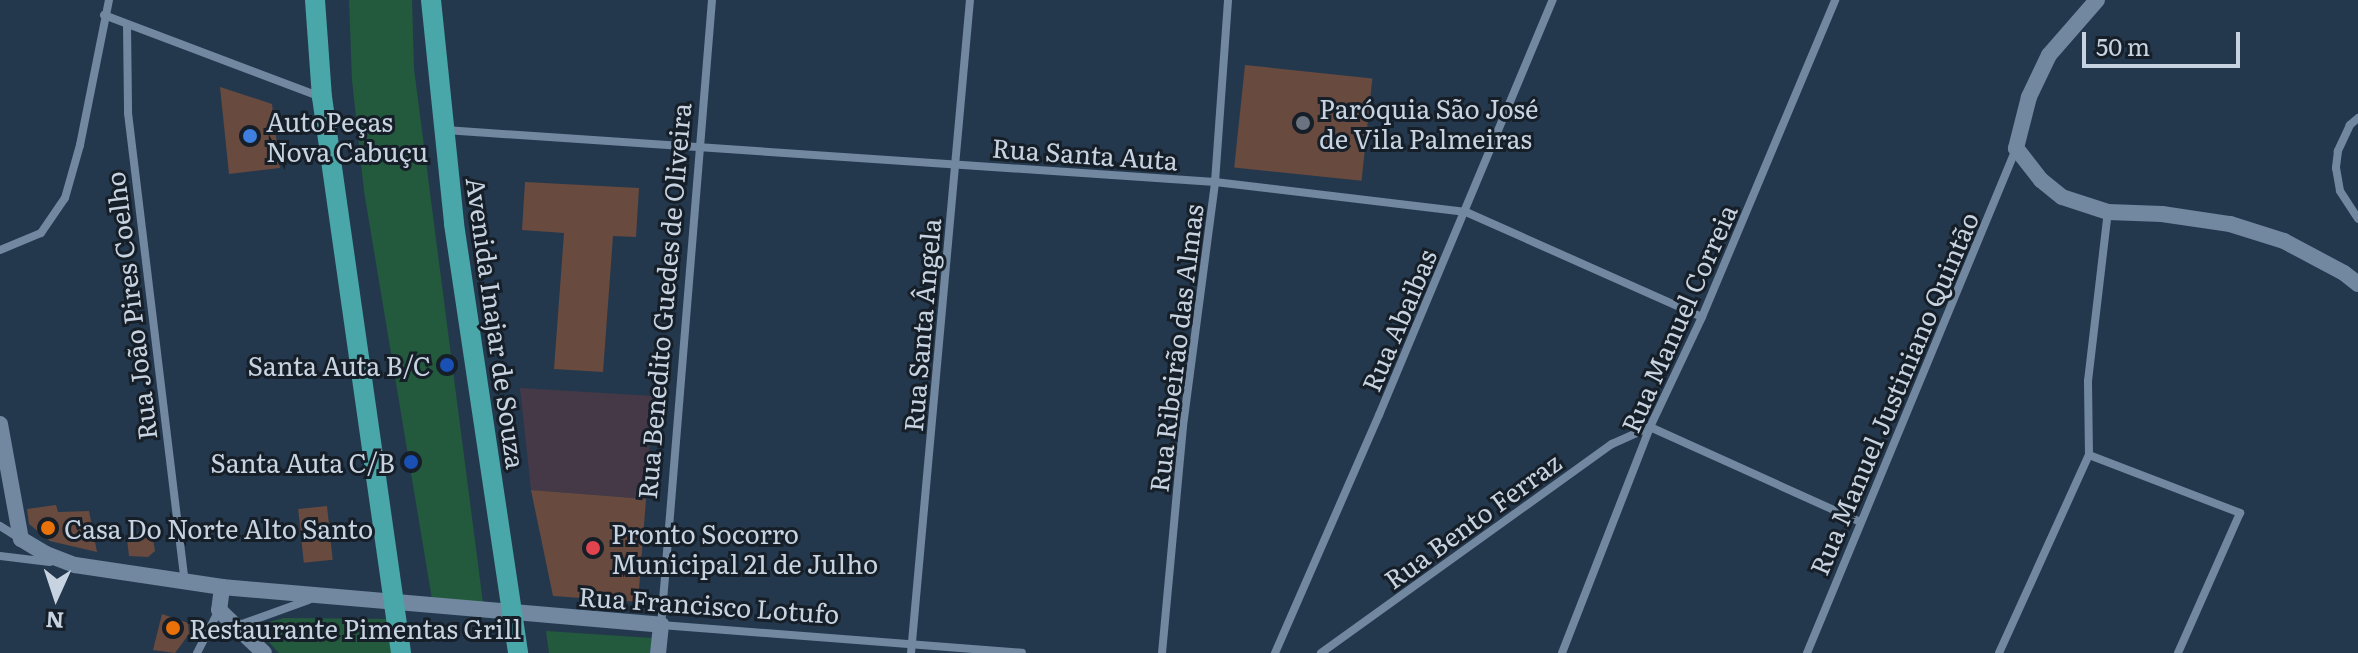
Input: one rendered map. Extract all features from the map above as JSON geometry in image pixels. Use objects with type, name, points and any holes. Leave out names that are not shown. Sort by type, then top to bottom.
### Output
[{"type":"main road","points":[[315,0],[322,97],[401,653]]},
{"type":"main road","name":"Avenida Inajar de Souza","points":[[431,0],[443,130],[518,653]]},
{"type":"street","points":[[0,250],[41,233],[65,198],[80,145],[109,0]]},
{"type":"street","name":"Rua Benedito Guedes de Oliveira","points":[[658,653],[712,0]]},
{"type":"street","name":"Rua Santa Ângela","points":[[912,649],[970,0]]},
{"type":"street","name":"Rua Ribeirão das Almas","points":[[1162,653],[1183,426],[1215,182],[1228,0]]},
{"type":"street","name":"Rua Abaibas","points":[[1275,653],[1466,212],[1553,0]]},
{"type":"street","name":"Rua Manuel Correia","points":[[1562,653],[1650,427],[1702,317],[1835,0]]},
{"type":"street","points":[[2097,0],[2049,55],[2036,77],[2016,148],[2041,180],[2062,197],[2108,212],[2162,214],[2230,224],[2284,241],[2358,284]]},
{"type":"street","points":[[104,15],[322,97]]},
{"type":"street","name":"Rua João Pires Coelho","points":[[127,25],[128,113],[185,582]]},
{"type":"street","points":[[2358,118],[2350,125],[2338,151],[2336,168],[2340,191],[2358,219]]},
{"type":"street","name":"Rua Santa Auta","points":[[443,130],[1215,182],[1466,212],[1702,317]]},
{"type":"street","name":"Rua Manuel Justiniano Quintão","points":[[1807,653],[2016,148]]},
{"type":"street","points":[[1999,653],[2089,455],[2088,381],[2108,212]]},
{"type":"street","points":[[0,424],[21,539]]},
{"type":"street","points":[[1650,427],[1860,522]]},
{"type":"street","name":"Rua Bento Ferraz","points":[[1321,653],[1612,444],[1650,427]]},
{"type":"street","points":[[2089,455],[2240,513],[2178,653]]},
{"type":"street","points":[[0,526],[21,539]]},
{"type":"street","name":"Rua Francisco Lotufo","points":[[21,539],[46,554],[75,565],[222,587],[912,649],[1022,653]]},
{"type":"street","points":[[0,556],[75,565]]},
{"type":"street","points":[[197,653],[219,610],[222,587]]},
{"type":"street","points":[[239,625],[325,596]]},
{"type":"street","points":[[219,610],[239,625],[264,653]]},
{"type":"shaded area","points":[[520,388],[653,396],[646,499],[531,490]]},
{"type":"green space","points":[[349,0],[412,0],[414,69],[483,603],[432,599],[364,191],[352,80]]},
{"type":"green space","points":[[284,618],[394,619],[398,653],[279,653],[254,626]]},
{"type":"green space","points":[[546,631],[652,638],[650,653],[549,653]]},
{"type":"building","name":"Paróquia São José de Vila Palmeiras","points":[[1245,65],[1372,78],[1362,181],[1234,167]]},
{"type":"building","name":"AutoPeças Nova Cabuçu","points":[[220,87],[272,104],[280,168],[229,174]]},
{"type":"building","points":[[525,182],[639,188],[636,237],[613,236],[603,372],[554,369],[564,233],[522,230]]},
{"type":"building","name":"Pronto Socorro Municipal 21 de Julho","points":[[531,490],[646,499],[638,602],[553,596]]},
{"type":"building","points":[[56,505],[58,512],[89,511],[97,552],[50,541],[29,524],[27,509]]},
{"type":"building","points":[[327,506],[333,560],[304,563],[298,509]]},
{"type":"building","points":[[152,533],[155,551],[148,557],[129,556],[127,539]]},
{"type":"building","name":"Restaurante Pimentas Grill","points":[[162,614],[188,623],[189,634],[175,653],[153,650]]},
{"type":"place","name":"Paróquia São José de Vila Palmeiras","points":[[1303,123]]},
{"type":"place","name":"AutoPeças Nova Cabuçu","points":[[250,136]]},
{"type":"place","name":"Santa Auta B/C","points":[[447,365]]},
{"type":"place","name":"Santa Auta C/B","points":[[411,462]]},
{"type":"place","name":"Casa Do Norte Alto Santo","points":[[48,528]]},
{"type":"place","name":"Pronto Socorro Municipal 21 de Julho","points":[[593,548]]},
{"type":"place","name":"Restaurante Pimentas Grill","points":[[173,628]]}]
